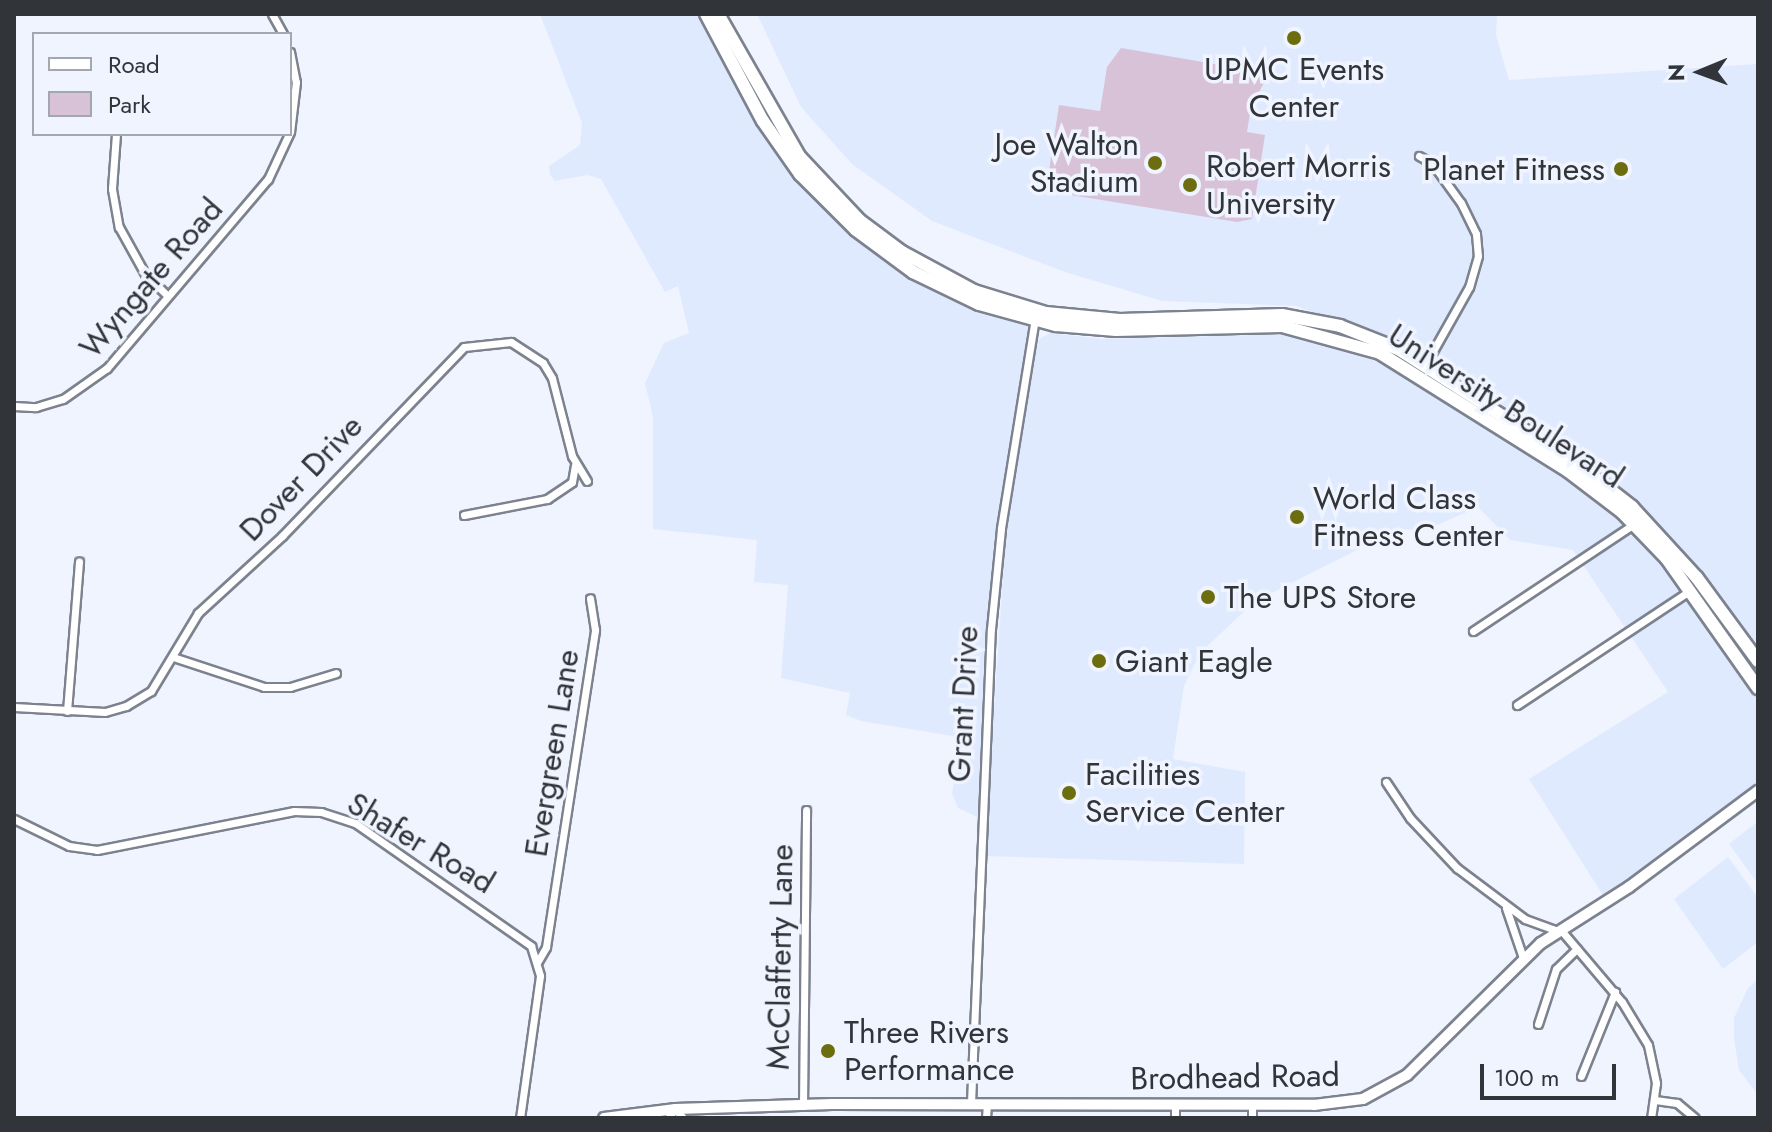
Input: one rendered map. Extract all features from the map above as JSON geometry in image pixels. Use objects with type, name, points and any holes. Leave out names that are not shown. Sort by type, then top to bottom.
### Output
[{"type":"main road","name":"University Boulevard","points":[[706,14],[773,137],[835,212],[933,283],[1035,316],[1116,330],[1265,325],[1360,344],[1417,372],[1638,520],[1758,688]]},
{"type":"main road","name":"University Boulevard","points":[[718,14],[784,134],[848,209],[936,273],[1035,316],[1100,320],[1244,314],[1303,318],[1360,333],[1425,365],[1597,478],[1697,578],[1758,661]]},
{"type":"main road","name":"Brodhead Road","points":[[604,1118],[803,1106],[1341,1104],[1383,1091],[1417,1066],[1523,958],[1559,930],[1629,887],[1758,791]]},
{"type":"street","points":[[272,14],[282,32]]},
{"type":"street","name":"Wyngate Road","points":[[292,62],[296,82],[292,116]]},
{"type":"street","points":[[116,136],[112,189],[119,227],[136,261],[167,295]]},
{"type":"street","name":"Wyngate Road","points":[[14,406],[36,407],[85,387],[268,179],[289,136]]},
{"type":"street","points":[[1419,156],[1432,163],[1461,203],[1476,234],[1478,256],[1469,287],[1425,365]]},
{"type":"street","name":"Grant Drive","points":[[971,1103],[992,614],[1035,316]]},
{"type":"street","name":"Dover Drive","points":[[14,707],[105,712],[134,702],[158,683],[198,613],[282,536],[464,347],[511,342],[543,363],[575,465]]},
{"type":"street","points":[[575,465],[587,481]]},
{"type":"street","points":[[464,515],[547,499],[572,482],[575,465]]},
{"type":"street","points":[[1473,631],[1638,520]]},
{"type":"street","points":[[67,711],[79,561]]},
{"type":"street","points":[[1517,705],[1689,591]]},
{"type":"street","name":"Evergreen Lane","points":[[538,961],[546,947],[595,630],[590,598]]},
{"type":"street","points":[[173,657],[264,687],[290,687],[336,673]]},
{"type":"street","points":[[1386,782],[1433,845],[1504,905],[1559,930],[1615,992],[1648,1045],[1655,1100],[1651,1118]]},
{"type":"street","name":"McClafferty Lane","points":[[803,1106],[806,810]]},
{"type":"street","name":"Shafer Road","points":[[14,819],[69,846],[97,850],[286,812],[331,814],[380,838],[515,930],[538,961]]},
{"type":"street","points":[[1504,905],[1523,958]]},
{"type":"street","points":[[1538,1024],[1553,976],[1577,949]]},
{"type":"street","points":[[520,1118],[538,961]]},
{"type":"street","points":[[1581,1076],[1615,992]]},
{"type":"street","points":[[1655,1100],[1677,1103],[1695,1118]]},
{"type":"street","points":[[986,1118],[987,1103]]},
{"type":"street","points":[[1175,1105],[1175,1118]]},
{"type":"street","points":[[1252,1105],[1252,1118]]},
{"type":"street","points":[[671,1113],[683,1118]]},
{"type":"shaded area","points":[[540,14],[706,14],[763,121],[894,259],[1034,321],[1001,528],[981,819],[958,808],[952,793],[955,774],[973,753],[971,739],[861,721],[846,715],[850,693],[781,678],[788,585],[754,582],[757,540],[653,529],[653,417],[645,383],[664,343],[689,333],[678,286],[665,292],[601,179],[587,175],[555,181],[550,175],[549,166],[580,145],[582,123]]},
{"type":"shaded area","points":[[757,14],[1497,14],[1496,35],[1509,80],[1758,64],[1758,791],[1606,900],[1529,779],[1668,692],[1573,550],[1510,540],[1478,507],[1426,530],[1398,529],[1254,602],[1200,653],[1184,686],[1173,759],[1245,772],[1244,864],[984,856],[1006,533],[1038,340],[1050,333],[1103,339],[1286,334],[1357,352],[1390,368],[1395,360],[1417,372],[1429,354],[1296,306],[1162,301],[1065,272],[932,221],[852,164],[801,107]]},
{"type":"shaded area","points":[[1758,821],[1758,884],[1729,844]]},
{"type":"shaded area","points":[[1728,857],[1758,898],[1758,942],[1723,969],[1674,899]]},
{"type":"shaded area","points":[[1758,979],[1758,1095],[1739,1070],[1734,1018],[1748,988]]},
{"type":"green space","name":"Joe Walton Stadium","points":[[1121,48],[1250,70],[1266,79],[1251,107],[1247,132],[1265,135],[1252,219],[1237,222],[1046,191],[1059,105],[1100,111],[1107,67]]},
{"type":"place","name":"UPMC Events Center","points":[[1294,38]]},
{"type":"place","name":"Joe Walton Stadium","points":[[1155,163]]},
{"type":"place","name":"Planet Fitness","points":[[1621,169]]},
{"type":"place","name":"Robert Morris University","points":[[1190,185]]},
{"type":"place","name":"World Class Fitness Center","points":[[1297,517]]},
{"type":"place","name":"The UPS Store","points":[[1208,597]]},
{"type":"place","name":"Giant Eagle","points":[[1099,661]]},
{"type":"place","name":"Facilities Service Center","points":[[1069,793]]},
{"type":"place","name":"Three Rivers Performance","points":[[828,1051]]}]
